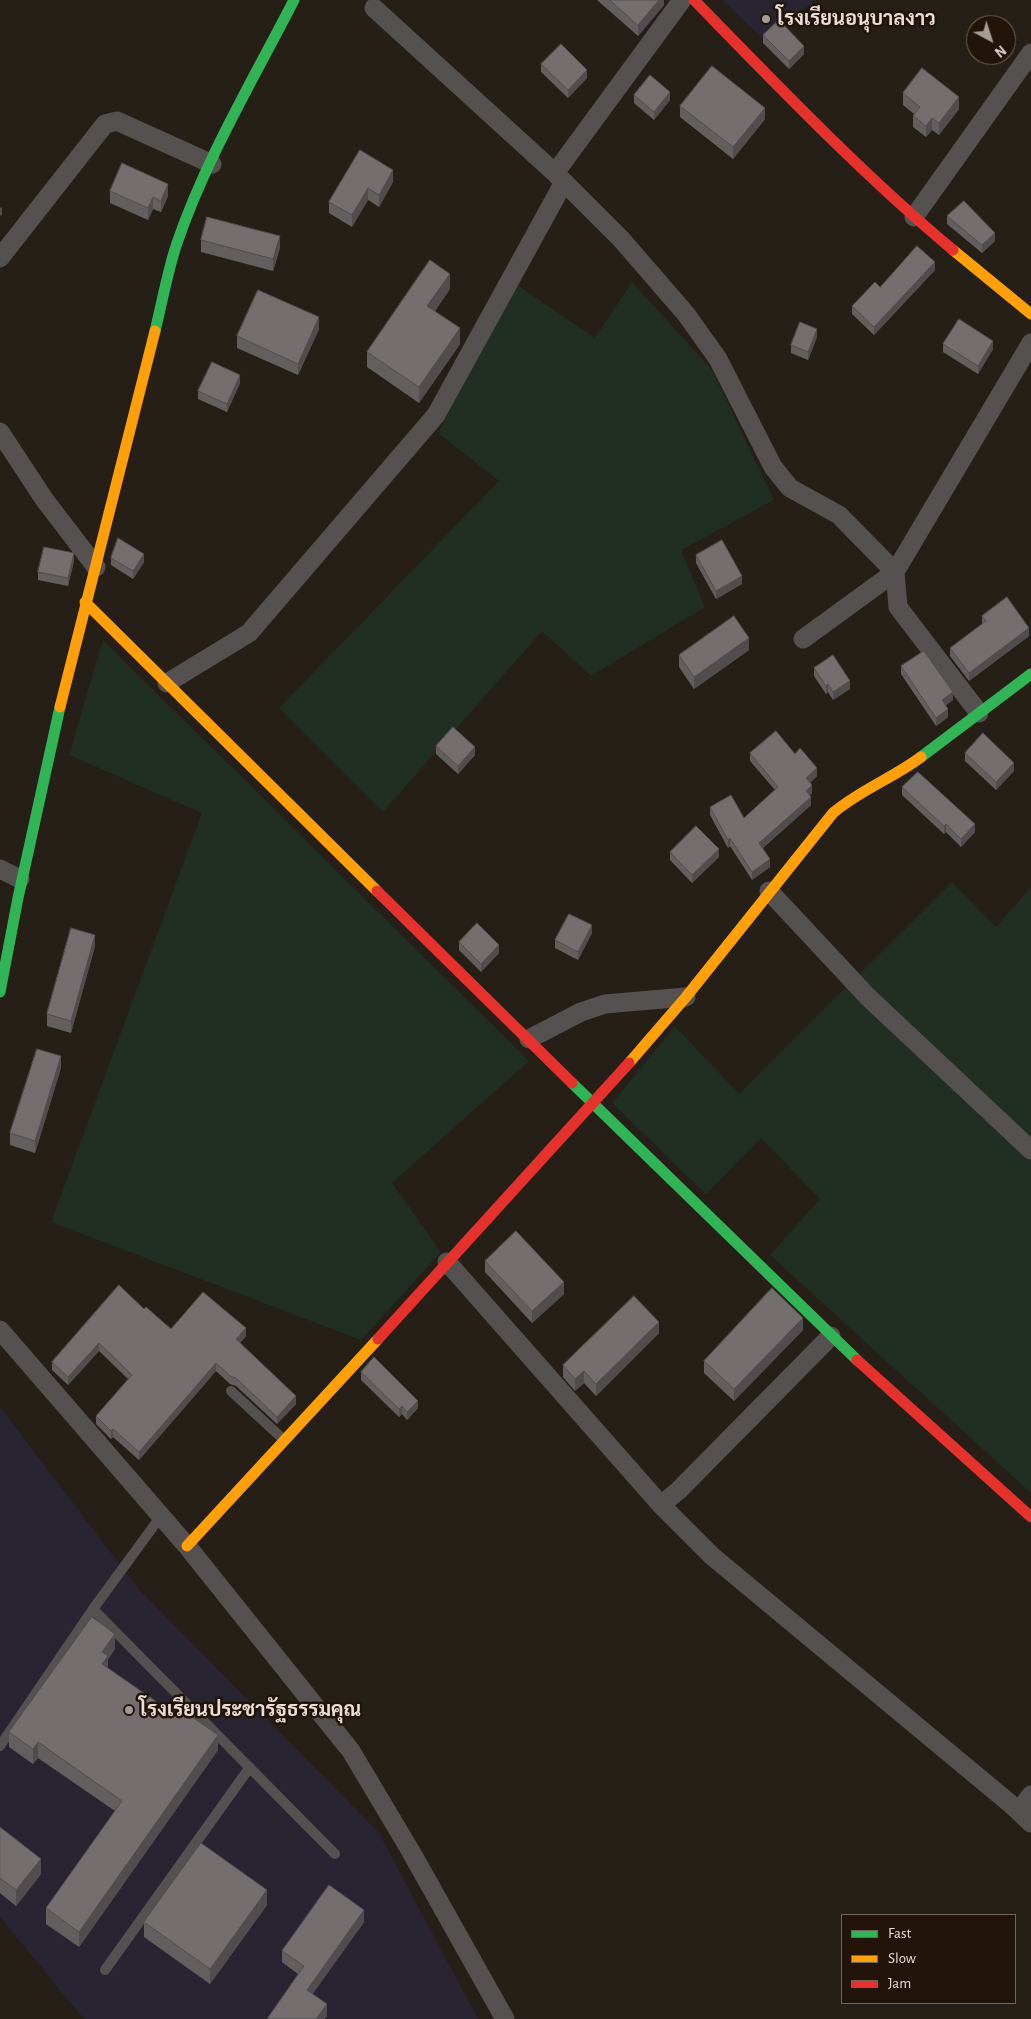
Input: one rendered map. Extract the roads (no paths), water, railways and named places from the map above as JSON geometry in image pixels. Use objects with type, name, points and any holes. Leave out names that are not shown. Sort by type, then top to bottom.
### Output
[{"type":"street","points":[[0,992],[20,880],[85,602],[96,567],[176,247],[189,212],[294,0]]},
{"type":"street","points":[[167,683],[249,633],[436,415],[560,178],[682,0]]},
{"type":"street","points":[[694,0],[803,112],[914,217],[1031,314]]},
{"type":"street","points":[[374,8],[560,178],[622,239],[686,314],[718,359],[773,467],[790,488],[839,515],[895,572],[898,607],[979,713]]},
{"type":"street","points":[[914,217],[1031,53]]},
{"type":"street","points":[[0,258],[105,124],[117,121],[212,164]]},
{"type":"street","points":[[803,639],[895,572],[1031,343]]},
{"type":"street","points":[[0,432],[44,499],[96,567]]},
{"type":"street","points":[[85,602],[529,1039],[592,1104],[831,1336],[1031,1516]]},
{"type":"street","points":[[187,1546],[592,1104],[686,997],[769,891],[833,814],[852,797],[902,771],[1031,674]]},
{"type":"street","points":[[0,869],[20,880]]},
{"type":"street","points":[[769,891],[868,998],[1031,1150]]},
{"type":"street","points":[[529,1039],[581,1012],[605,1004],[686,997]]},
{"type":"street","points":[[447,1262],[661,1505],[712,1556],[1025,1817],[1031,1795]]},
{"type":"street","points":[[0,1330],[187,1546],[351,1751],[410,1850],[505,2019]]},
{"type":"street","points":[[661,1505],[679,1490],[831,1336]]},
{"type":"lane","points":[[231,1391],[284,1440]]},
{"type":"lane","points":[[0,1746],[93,1609],[161,1516]]},
{"type":"lane","points":[[93,1609],[335,1854]]},
{"type":"lane","points":[[105,1970],[250,1768]]},
{"type":"place","name":"โรงเรียนอนุบาลงาว","points":[[766,19]]},
{"type":"place","name":"โรงเรียนประชารัฐธรรมคุณ","points":[[129,1710]]}]
